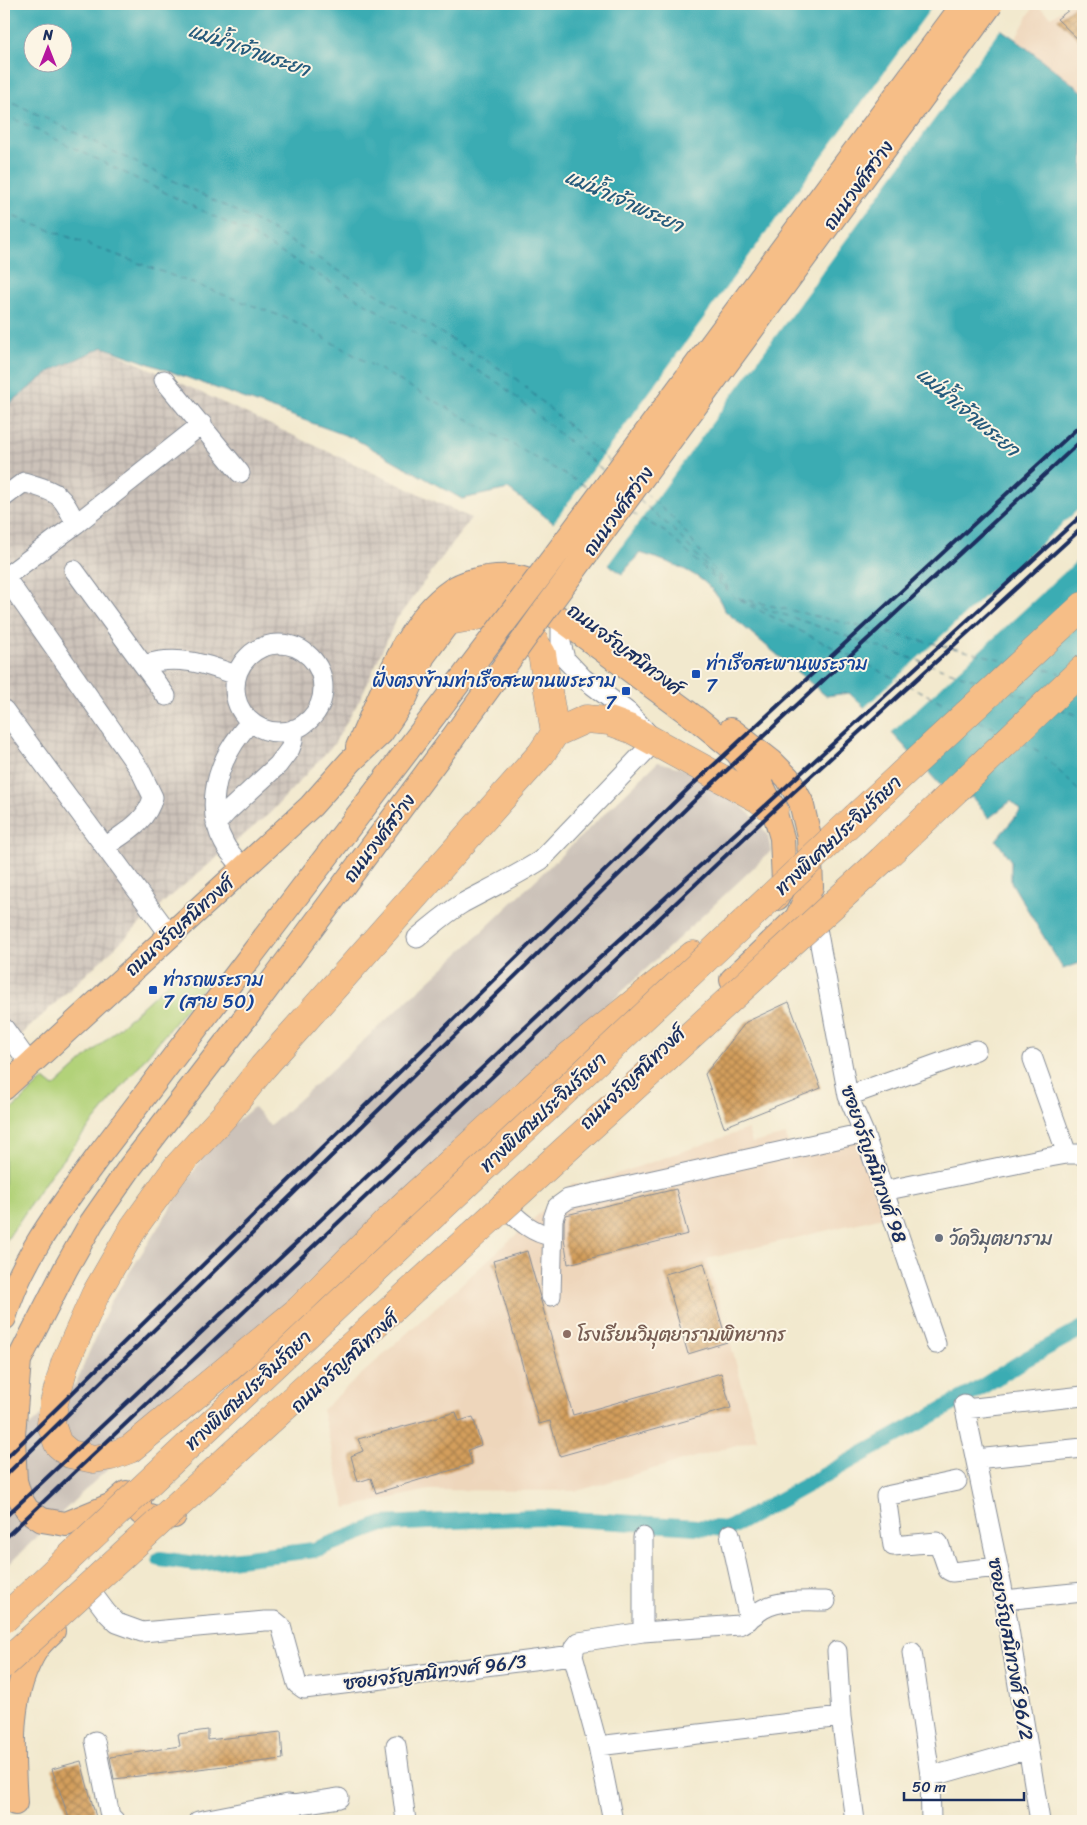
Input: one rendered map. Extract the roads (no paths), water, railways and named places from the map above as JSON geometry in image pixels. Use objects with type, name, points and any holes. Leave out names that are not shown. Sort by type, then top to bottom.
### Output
[{"type":"highway","name":"ทางพิเศษประจิมรัถยา","points":[[4,1619],[1083,606]]},
{"type":"highway","points":[[406,644],[428,629],[449,621],[487,614],[503,614],[521,620],[542,654],[555,733]]},
{"type":"highway","name":"ทางพิเศษประจิมรัถยา","points":[[4,1664],[882,860],[1083,669]]},
{"type":"highway","points":[[745,922],[698,951],[553,1069],[402,1207],[299,1310],[130,1449],[111,1456],[94,1459],[70,1454],[58,1444],[51,1424],[54,1403],[65,1362],[95,1295],[134,1227],[178,1166],[225,1115],[263,1067],[541,754],[555,733],[586,718],[631,729],[751,795],[774,810]]},
{"type":"main road","name":"ถนนวงศ์สว่าง","points":[[4,1315],[21,1272],[54,1218],[100,1154],[563,545],[964,4]]},
{"type":"main road","name":"ถนนวงศ์สว่าง","points":[[245,1018],[991,4]]},
{"type":"main road","name":"ถนนจรัญสนิทวงศ์","points":[[19,1812],[13,1723],[18,1694],[26,1669],[37,1647],[60,1622],[174,1516],[433,1280],[501,1203],[614,1097],[797,918],[810,891],[808,836],[801,802],[788,778],[772,762],[603,631],[542,588],[523,578],[498,577],[478,580],[452,590],[433,605],[420,621],[406,644],[351,761]]},
{"type":"main road","name":"ถนนจรัญสนิทวงศ์","points":[[4,1088],[311,806],[351,761],[381,733],[406,696],[423,656],[449,621],[462,609],[479,601],[500,598],[528,602],[561,619],[698,720],[737,752],[758,778],[774,810],[782,838],[784,882],[775,904],[751,932],[710,973],[487,1171],[396,1243],[159,1466],[112,1506],[66,1524],[42,1520],[27,1510],[20,1498],[14,1462],[14,1426],[19,1360]]},
{"type":"main road","name":"ถนนจรัญสนิทวงศ์","points":[[4,1402],[19,1360],[92,1222],[131,1166],[245,1018]]},
{"type":"main road","points":[[159,1466],[140,1494],[138,1504],[141,1513],[155,1518],[174,1516]]},
{"type":"main road","name":"ถนนจรัญสนิทวงศ์","points":[[4,1776],[19,1812]]},
{"type":"street","points":[[164,380],[202,424],[240,473]]},
{"type":"street","points":[[105,847],[138,823],[150,808],[153,797],[140,770],[4,578],[76,524],[202,424]]},
{"type":"street","points":[[4,497],[24,482],[55,492],[66,502],[76,524]]},
{"type":"street","points":[[74,570],[166,696]]},
{"type":"street","points":[[417,938],[442,917],[462,904],[541,860],[655,741],[628,712],[583,678],[565,660],[561,644],[561,619]]},
{"type":"street","points":[[288,644],[310,656],[317,664],[324,686],[323,697],[313,717],[304,724],[283,732],[261,728],[251,722],[242,713],[237,701],[235,688],[236,675],[242,663],[251,654],[268,645],[288,644]]},
{"type":"street","points":[[144,665],[165,660],[189,660],[207,664],[236,675]]},
{"type":"street","points":[[4,710],[170,935]]},
{"type":"street","points":[[243,868],[224,844],[216,824],[214,800],[220,768],[245,727],[251,722]]},
{"type":"street","points":[[216,824],[278,765],[290,749],[294,729]]},
{"type":"street","name":"ซอยจรัญสนิทวงศ์ 98","points":[[810,891],[848,1096],[864,1133],[936,1344]]},
{"type":"street","points":[[4,1028],[29,1063]]},
{"type":"street","points":[[848,1096],[976,1050]]},
{"type":"street","points":[[884,1191],[1075,1154],[1033,1060]]},
{"type":"street","points":[[551,1296],[553,1219],[557,1207],[568,1199],[864,1133]]},
{"type":"street","points":[[501,1203],[526,1226],[544,1235],[552,1236]]},
{"type":"street","name":"ซอยจรัญสนิทวงศ์ 96/2","points":[[930,1775],[944,1774],[1028,1749],[998,1567],[965,1406],[1083,1396]]},
{"type":"street","points":[[976,1459],[1083,1448]]},
{"type":"street","points":[[957,1481],[886,1496],[893,1546],[937,1542],[948,1570],[952,1572],[998,1567]]},
{"type":"street","points":[[730,1534],[749,1620]]},
{"type":"street","points":[[643,1537],[643,1632]]},
{"type":"street","points":[[1004,1600],[1083,1592]]},
{"type":"street","name":"ซอยจรัญสนิทวงศ์ 96/3","points":[[92,1593],[107,1613],[117,1622],[142,1632],[265,1621],[275,1622],[281,1626],[297,1684],[304,1688],[573,1655]]},
{"type":"street","points":[[613,1821],[598,1746],[573,1655],[575,1647],[579,1642],[643,1632],[739,1625],[775,1605],[789,1602],[826,1601]]},
{"type":"street","points":[[837,1651],[841,1717],[855,1821]]},
{"type":"street","points":[[912,1652],[930,1775],[931,1821]]},
{"type":"street","points":[[598,1746],[841,1717]]},
{"type":"street","points":[[95,1741],[110,1816],[115,1821]]},
{"type":"street","points":[[396,1745],[406,1821]]},
{"type":"street","points":[[1028,1749],[1040,1821]]},
{"type":"street","points":[[198,1821],[287,1804],[297,1813],[339,1798]]},
{"type":"water","name":"แม่น้ำเจ้าพระยา","points":[[4,4],[964,4],[1015,39],[1083,92],[1083,962],[1063,969],[1011,882],[1011,861],[996,840],[1021,810],[1011,801],[989,818],[972,797],[956,802],[891,732],[849,693],[826,696],[724,610],[710,588],[690,572],[640,553],[622,574],[508,489],[462,499],[353,438],[103,347],[51,371],[4,408]]},
{"type":"waterway","points":[[160,1559],[196,1564],[314,1550],[383,1524],[540,1517],[728,1529],[972,1393],[1026,1359],[1083,1328]]},
{"type":"railway","points":[[4,1460],[689,788],[1083,423]]},
{"type":"railway","points":[[4,1477],[698,797],[1083,439]]},
{"type":"railway","points":[[4,1518],[566,989],[1083,514]]},
{"type":"railway","points":[[4,1539],[774,810],[1083,527]]},
{"type":"place","name":"ท่าเรือสะพานพระราม 7","points":[[696,674]]},
{"type":"place","name":"ฝั่งตรงข้ามท่าเรือสะพานพระราม 7","points":[[626,691]]},
{"type":"place","name":"ท่ารถพระราม 7 (สาย 50)","points":[[153,990]]},
{"type":"place","name":"วัดวิมุตยาราม","points":[[939,1238]]},
{"type":"place","name":"โรงเรียนวิมุตยารามพิทยากร","points":[[567,1334]]}]
